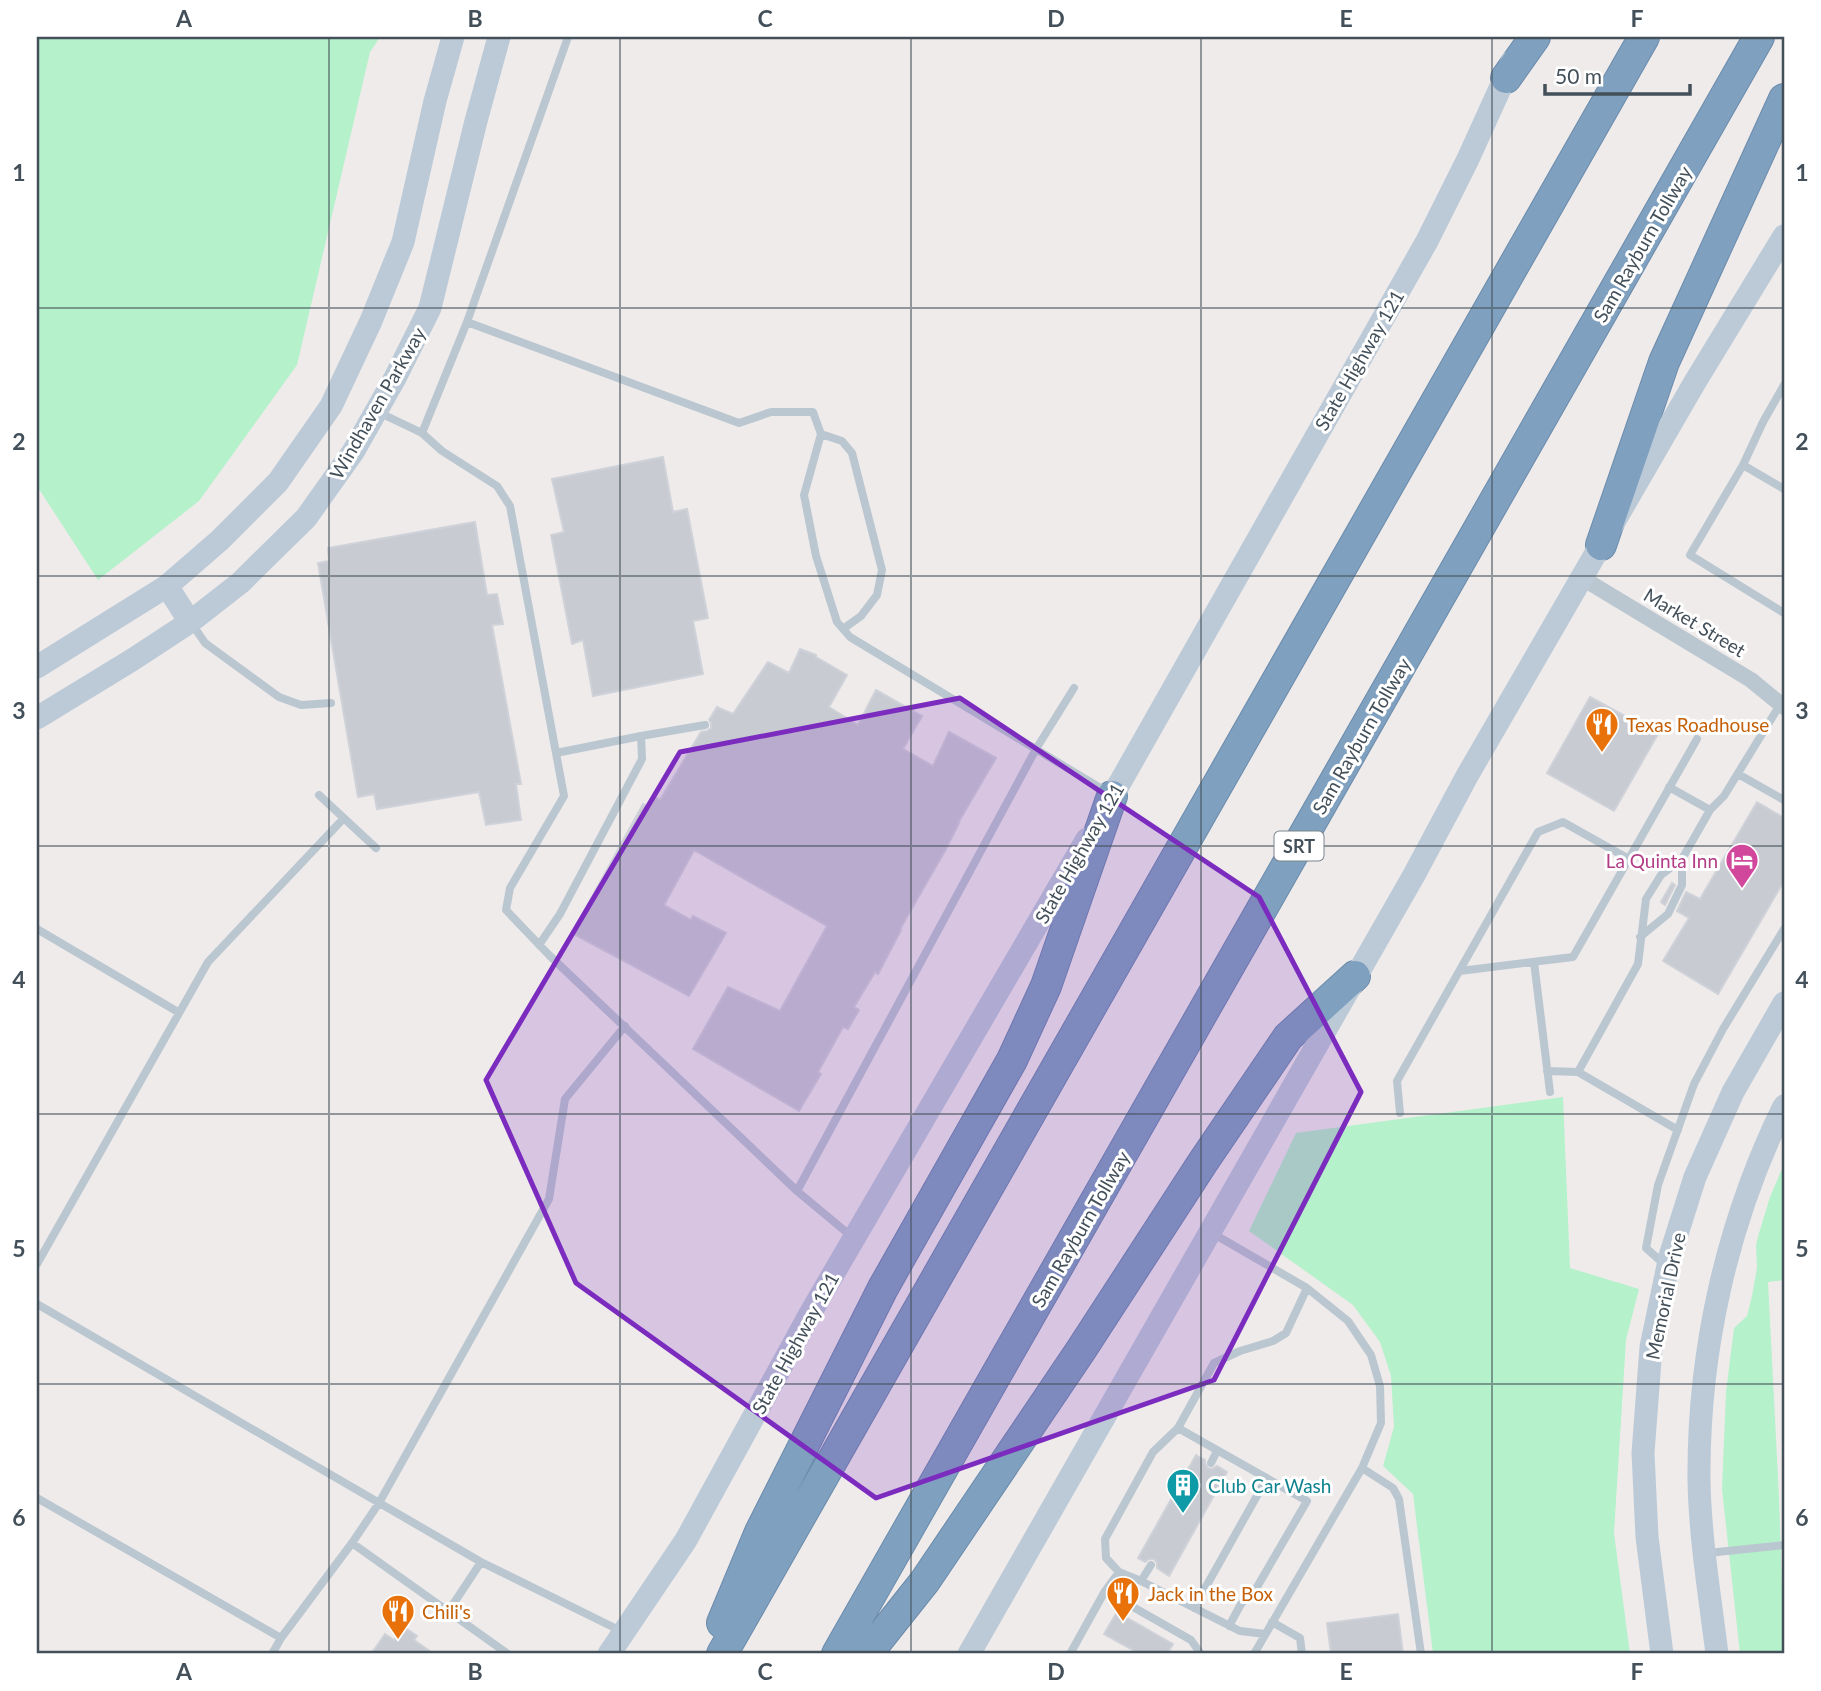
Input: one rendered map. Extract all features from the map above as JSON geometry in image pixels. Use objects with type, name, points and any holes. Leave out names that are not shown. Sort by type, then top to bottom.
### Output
[{"type":"highway","points":[[1506,78],[1535,37]]},
{"type":"highway","points":[[722,1654],[1644,37]]},
{"type":"highway","name":"Sam Rayburn Tollway","points":[[837,1654],[1759,37]]},
{"type":"highway","points":[[1601,545],[1664,362],[1784,99]]},
{"type":"highway","points":[[708,1654],[760,1532],[883,1288],[1018,1047],[1046,986],[1112,796]]},
{"type":"highway","points":[[866,1654],[925,1581],[1288,1037],[1356,976]]},
{"type":"main road","name":"Windhaven Parkway","points":[[37,667],[167,586],[220,540],[278,482],[331,406],[371,321],[403,242],[435,101],[453,37]]},
{"type":"main road","name":"Windhaven Parkway","points":[[37,718],[190,622],[240,583],[306,518],[353,452],[430,308],[499,37]]},
{"type":"main road","name":"State Highway 121","points":[[609,1654],[686,1540],[811,1312],[1112,796],[1427,241],[1468,159],[1523,37]]},
{"type":"main road","points":[[969,1654],[1356,976],[1467,776],[1784,236]]},
{"type":"main road","points":[[167,586],[190,622]]},
{"type":"main road","name":"Memorial Drive","points":[[1662,1654],[1647,1537],[1643,1453],[1651,1347],[1668,1267],[1695,1177],[1733,1092],[1784,1003]]},
{"type":"main road","points":[[1717,1654],[1699,1481],[1703,1389],[1713,1320],[1728,1253],[1748,1188],[1784,1106]]},
{"type":"street","name":"Market Street","points":[[1582,578],[1751,680],[1783,703]]},
{"type":"lane","points":[[422,433],[467,322],[568,37]]},
{"type":"lane","points":[[467,322],[739,423],[771,412],[813,412],[821,434],[804,495],[816,556],[836,622],[850,637],[1112,796]]},
{"type":"lane","points":[[1784,385],[1743,466],[1690,555],[1784,612]]},
{"type":"lane","points":[[376,412],[422,433],[442,451],[497,486],[510,506],[564,796],[510,888],[506,910],[539,945],[797,1191],[854,1239]]},
{"type":"lane","points":[[821,434],[842,441],[852,453],[882,570],[877,595],[861,616],[842,629]]},
{"type":"lane","points":[[1743,466],[1784,489]]},
{"type":"lane","points":[[190,622],[205,643],[279,697],[300,705],[331,703]]},
{"type":"lane","points":[[797,1191],[1036,749],[1074,688]]},
{"type":"lane","points":[[1578,1072],[1638,964],[1646,900],[1661,875],[1682,859],[1710,810],[1724,796],[1783,703]]},
{"type":"lane","points":[[556,752],[705,725]]},
{"type":"lane","points":[[539,945],[560,914],[642,759],[641,736]]},
{"type":"lane","points":[[1460,971],[1573,957],[1697,739]]},
{"type":"lane","points":[[1738,774],[1784,800]]},
{"type":"lane","points":[[1669,788],[1710,810]]},
{"type":"lane","points":[[319,795],[376,848]]},
{"type":"lane","points":[[37,1264],[208,962],[344,818]]},
{"type":"lane","points":[[1400,1113],[1396,1081],[1538,832],[1563,822],[1629,859]]},
{"type":"lane","points":[[1640,937],[1668,914],[1682,885],[1682,859]]},
{"type":"lane","points":[[37,929],[178,1012]]},
{"type":"lane","points":[[1668,1267],[1646,1248],[1658,1185],[1693,1084],[1784,929]]},
{"type":"lane","points":[[1534,962],[1550,1092]]},
{"type":"lane","points":[[272,1654],[379,1503],[549,1199],[565,1099],[625,1026]]},
{"type":"lane","points":[[1547,1070],[1578,1072],[1678,1130]]},
{"type":"lane","points":[[1209,1231],[1307,1288],[1348,1321],[1371,1354],[1380,1386],[1381,1423],[1362,1468],[1254,1654]]},
{"type":"lane","points":[[1265,1634],[1240,1632],[1119,1572],[1106,1558],[1105,1539],[1153,1452],[1178,1429],[1214,1363],[1240,1351],[1273,1341],[1286,1333],[1307,1288]]},
{"type":"lane","points":[[37,1304],[481,1562],[624,1633]]},
{"type":"lane","points":[[1178,1429],[1307,1501],[1256,1587],[1241,1604],[1229,1626]]},
{"type":"lane","points":[[1211,1463],[1217,1451]]},
{"type":"lane","points":[[1362,1468],[1393,1488],[1399,1499],[1421,1654]]},
{"type":"lane","points":[[1194,1608],[1267,1478]]},
{"type":"lane","points":[[37,1498],[281,1638]]},
{"type":"lane","points":[[352,1543],[508,1654]]},
{"type":"lane","points":[[1705,1553],[1784,1545]]},
{"type":"lane","points":[[448,1612],[481,1562]]},
{"type":"lane","points":[[1141,1581],[1151,1565]]},
{"type":"lane","points":[[1070,1654],[1105,1591],[1119,1572]]},
{"type":"lane","points":[[1105,1591],[1191,1640],[1201,1654]]},
{"type":"lane","points":[[1272,1622],[1300,1638],[1302,1654]]},
{"type":"highlighted area","points":[[960,698],[1259,897],[1361,1092],[1214,1380],[876,1498],[576,1283],[486,1080],[680,752]]},
{"type":"green space","points":[[37,37],[380,37],[370,52],[297,365],[199,501],[98,580],[37,486]]},
{"type":"green space","points":[[1563,1097],[1570,1268],[1639,1289],[1626,1340],[1614,1533],[1630,1654],[1433,1654],[1413,1494],[1383,1466],[1394,1427],[1391,1376],[1380,1342],[1353,1305],[1249,1231],[1296,1133]]},
{"type":"green space","points":[[1784,1164],[1784,1280],[1768,1282],[1784,1654],[1740,1654],[1722,1489],[1726,1392],[1734,1328],[1747,1316],[1757,1268],[1756,1245],[1770,1197]]},
{"type":"building","points":[[663,457],[673,512],[687,509],[708,618],[693,621],[703,674],[593,696],[583,640],[572,644],[551,535],[564,532],[552,479]]},
{"type":"building","points":[[475,522],[487,595],[497,594],[503,624],[492,625],[521,784],[516,784],[521,820],[486,825],[479,792],[377,809],[374,794],[358,797],[318,563],[329,561],[328,548]]},
{"type":"building","points":[[800,649],[816,655],[847,675],[829,707],[858,725],[876,690],[922,716],[903,749],[933,766],[949,732],[996,758],[900,929],[878,974],[875,972],[854,1007],[859,1010],[848,1029],[843,1027],[818,1072],[821,1074],[799,1111],[693,1049],[728,987],[780,1011],[827,926],[694,850],[664,905],[691,920],[693,916],[726,933],[689,996],[572,933],[643,804],[647,806],[654,796],[660,800],[701,732],[711,728],[709,720],[717,707],[733,714],[768,662],[789,673]]},
{"type":"building","name":"Texas Roadhouse","points":[[1590,697],[1658,734],[1614,811],[1547,773]]},
{"type":"building","name":"La Quinta Inn","points":[[1757,802],[1784,818],[1784,881],[1718,994],[1663,961],[1689,918],[1677,911],[1686,892],[1700,899]]},
{"type":"building","points":[[1672,883],[1675,885],[1665,905],[1661,902]]},
{"type":"building","name":"Club Car Wash","points":[[1196,1455],[1205,1460],[1208,1468],[1217,1466],[1227,1472],[1169,1576],[1157,1568],[1154,1559],[1145,1562],[1138,1558]]},
{"type":"building","name":"Jack in the Box","points":[[1117,1612],[1173,1644],[1167,1654],[1140,1654],[1104,1634]]},
{"type":"building","points":[[1398,1614],[1403,1654],[1331,1654],[1327,1623]]},
{"type":"building","name":"Chili's","points":[[404,1627],[417,1636],[414,1640],[434,1654],[371,1654],[385,1634],[394,1640]]},
{"type":"place","name":"Texas Roadhouse","points":[[1602,754]]},
{"type":"place","name":"La Quinta Inn","points":[[1742,890]]},
{"type":"place","name":"Club Car Wash","points":[[1183,1515]]},
{"type":"place","name":"Jack in the Box","points":[[1123,1623]]},
{"type":"place","name":"Chili's","points":[[398,1641]]}]
